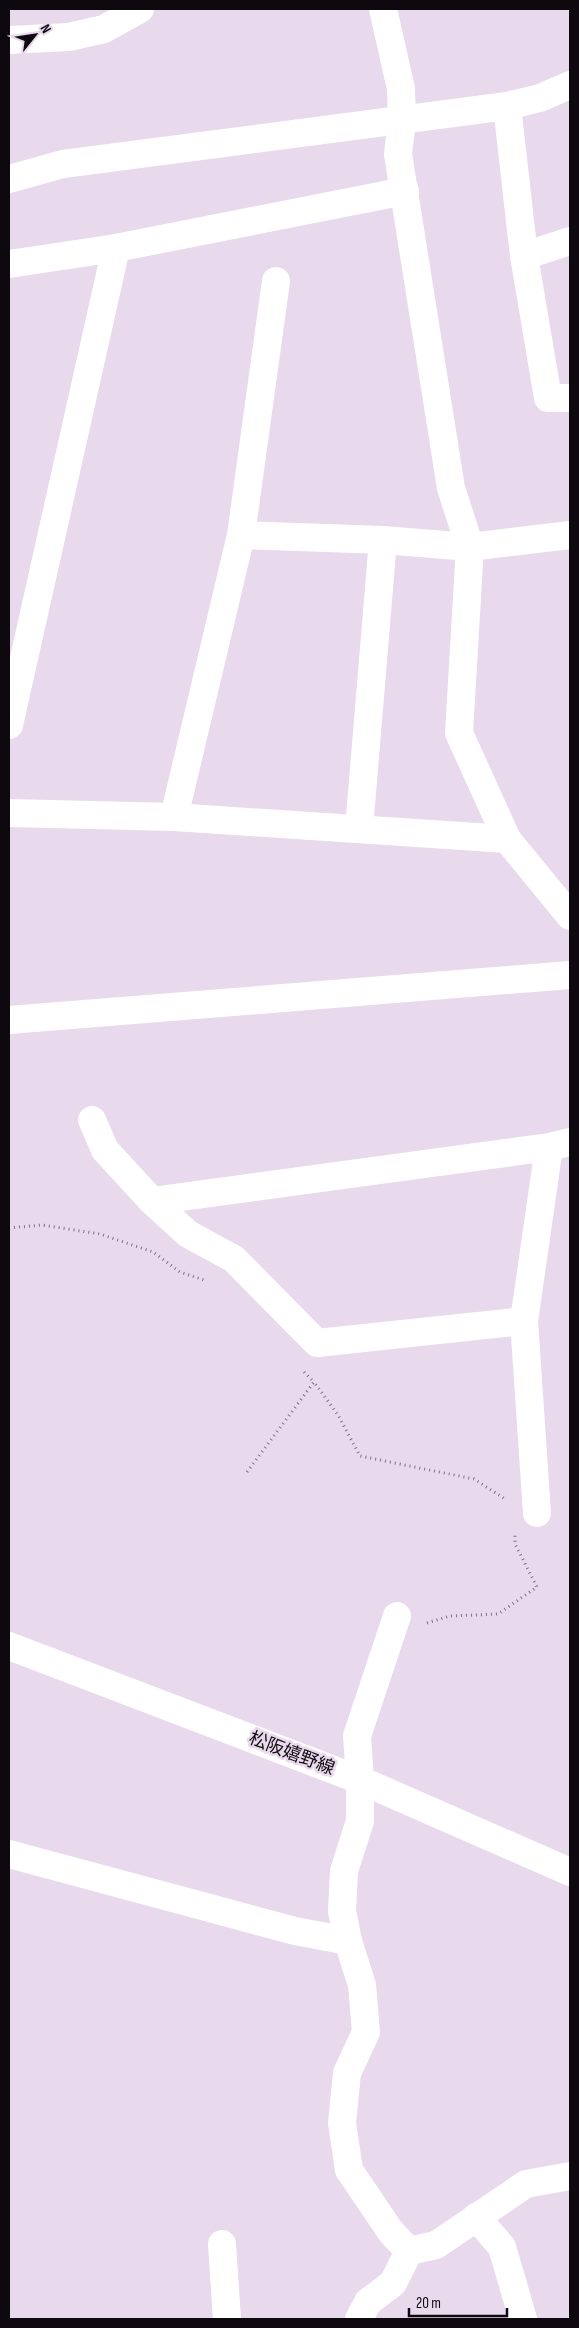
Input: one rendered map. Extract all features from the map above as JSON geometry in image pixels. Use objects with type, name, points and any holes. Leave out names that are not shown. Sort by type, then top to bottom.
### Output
[{"type":"street","points":[[9,40],[69,37],[104,29],[140,9]]},
{"type":"street","points":[[383,9],[401,90],[402,120],[398,154],[451,488],[470,547],[460,734],[507,839],[570,916]]},
{"type":"street","points":[[9,179],[63,164],[507,106],[540,98],[570,85]]},
{"type":"street","points":[[507,106],[524,256],[548,398],[570,398]]},
{"type":"street","points":[[9,264],[116,248],[405,190]]},
{"type":"street","points":[[524,256],[570,241]]},
{"type":"street","points":[[9,725],[116,248]]},
{"type":"street","points":[[174,817],[241,535],[276,282]]},
{"type":"street","points":[[241,535],[383,540],[470,547],[570,535]]},
{"type":"street","points":[[358,829],[383,540]]},
{"type":"street","points":[[9,813],[174,817],[507,839]]},
{"type":"street","points":[[9,1020],[570,975]]},
{"type":"street","points":[[92,1120],[105,1150],[152,1201],[188,1234],[234,1259],[317,1344],[524,1321]]},
{"type":"street","points":[[152,1201],[559,1145],[524,1321],[521,1514]]},
{"type":"street","points":[[396,1616],[357,1736],[360,1821],[344,1870],[342,1911],[348,1941],[362,1985],[366,2032],[347,2073],[342,2123],[349,2170],[391,2232],[409,2251]]},
{"type":"street","name":"松阪嬉野線","points":[[9,1646],[360,1780],[570,1872]]},
{"type":"street","points":[[9,1854],[295,1931],[348,1941]]},
{"type":"street","points":[[409,2251],[436,2245],[526,2184],[570,2176]]},
{"type":"street","points":[[476,2217],[502,2247],[523,2319]]},
{"type":"street","points":[[222,2244],[228,2319]]},
{"type":"street","points":[[359,2319],[368,2302],[393,2283],[409,2251]]},
{"type":"path","points":[[9,1228],[42,1225],[100,1234],[154,1252],[180,1272],[209,1281]]},
{"type":"path","points":[[300,1368],[314,1382],[338,1415],[360,1456],[474,1479],[521,1514],[515,1544],[537,1587],[498,1614],[450,1616],[420,1625],[396,1616]]},
{"type":"path","points":[[247,1472],[314,1382]]}]
